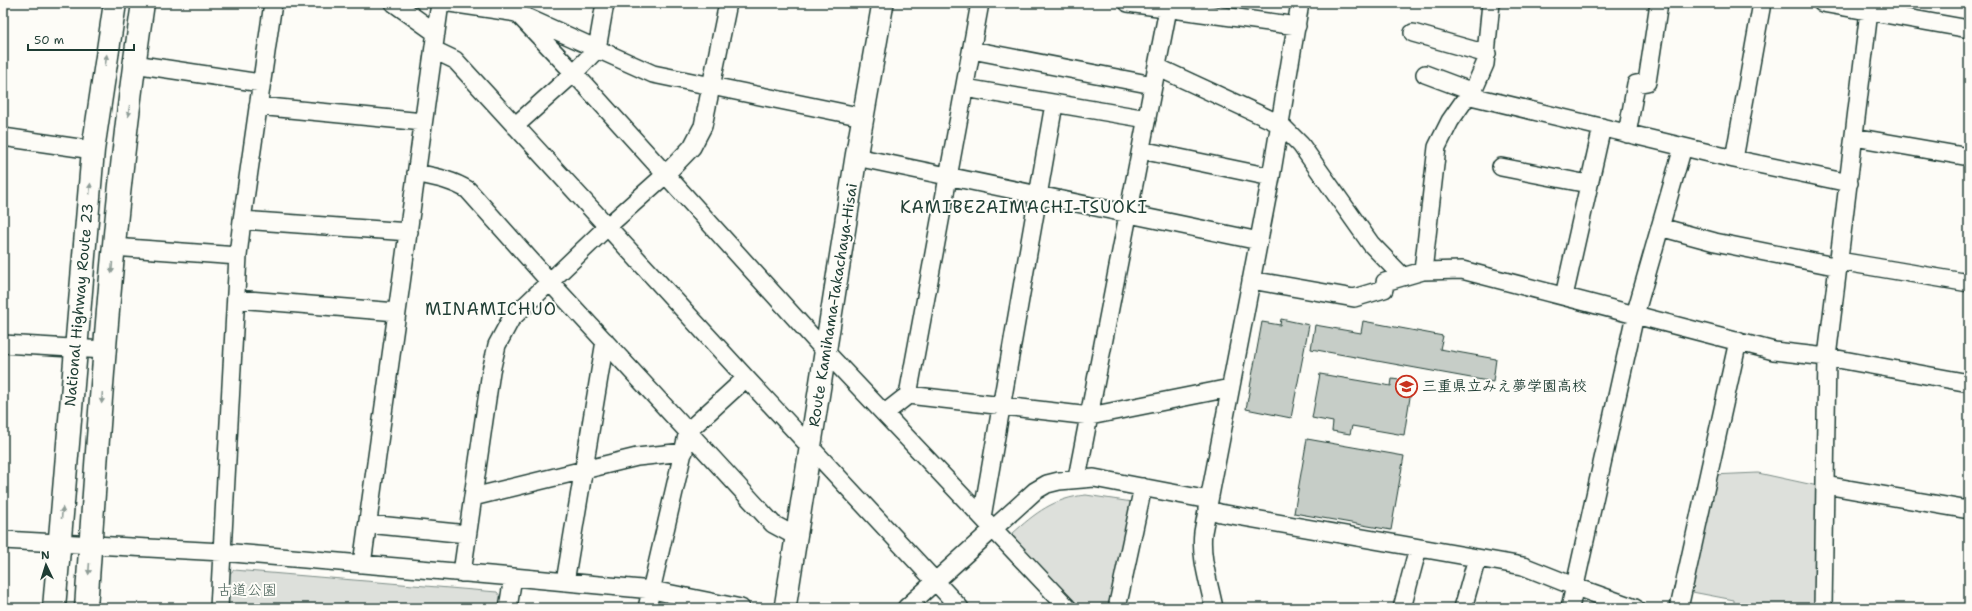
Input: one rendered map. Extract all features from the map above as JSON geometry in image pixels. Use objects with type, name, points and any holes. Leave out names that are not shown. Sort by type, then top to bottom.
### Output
[{"type":"highway","name":"National Highway Route 23","points":[[54,608],[93,150],[115,3]]},
{"type":"highway","name":"National Highway Route 23","points":[[86,608],[113,247],[134,64],[143,3]]},
{"type":"main road","name":"Route Kamihama-Takachaya-Hisai","points":[[785,608],[856,157],[883,3]]},
{"type":"street","points":[[219,608],[238,256],[273,3]]},
{"type":"street","points":[[394,3],[436,32]]},
{"type":"street","points":[[362,564],[440,3]]},
{"type":"street","points":[[450,3],[517,13],[653,74],[863,117]]},
{"type":"street","points":[[515,126],[574,73],[597,49],[605,3]]},
{"type":"street","points":[[462,573],[491,370],[497,345],[511,319],[608,226],[666,175],[692,147],[700,133],[712,86],[728,3]]},
{"type":"street","points":[[885,413],[908,395],[980,3]]},
{"type":"street","points":[[1128,3],[1297,26]]},
{"type":"street","points":[[1214,608],[1201,543],[1271,177],[1300,3]]},
{"type":"street","points":[[1423,271],[1437,147],[1450,121],[1466,98],[1472,94],[1485,64],[1491,3]]},
{"type":"street","points":[[1627,134],[1636,84],[1647,82],[1659,3]]},
{"type":"street","points":[[1734,159],[1762,3]]},
{"type":"street","points":[[1822,3],[1870,7],[1969,29]]},
{"type":"street","points":[[1823,608],[1827,358],[1870,7]]},
{"type":"street","points":[[1077,478],[1168,9]]},
{"type":"street","points":[[517,13],[574,73],[825,351],[1068,608]]},
{"type":"street","points":[[1414,33],[1487,54]]},
{"type":"street","points":[[434,50],[455,60],[746,378],[960,608]]},
{"type":"street","points":[[972,50],[1153,85]]},
{"type":"street","points":[[134,64],[262,83]]},
{"type":"street","points":[[1157,67],[1280,124],[1300,145],[1371,244],[1403,277]]},
{"type":"street","points":[[1425,74],[1472,94],[1627,134],[1734,159],[1849,183]]},
{"type":"street","points":[[965,88],[1147,119]]},
{"type":"street","points":[[982,517],[1054,104]]},
{"type":"street","points":[[258,106],[423,122]]},
{"type":"street","points":[[1564,296],[1602,127]]},
{"type":"street","points":[[3,137],[93,150]]},
{"type":"street","points":[[1854,137],[1969,157]]},
{"type":"street","points":[[1570,608],[1576,587],[1635,316],[1683,147]]},
{"type":"street","points":[[1141,150],[1271,177]]},
{"type":"street","points":[[856,157],[1259,241]]},
{"type":"street","points":[[1501,167],[1583,184],[1588,188]]},
{"type":"street","points":[[416,173],[446,179],[468,190],[549,281],[773,524],[797,537]]},
{"type":"street","points":[[242,220],[409,232]]},
{"type":"street","points":[[1660,227],[1715,242],[1839,264],[1969,283]]},
{"type":"street","points":[[113,247],[238,256]]},
{"type":"street","points":[[1251,280],[1354,298],[1384,289],[1385,282],[1423,271],[1462,270],[1774,351],[1827,358],[1969,383]]},
{"type":"street","points":[[236,299],[397,312]]},
{"type":"street","points":[[565,582],[605,341]]},
{"type":"street","points":[[1679,608],[1738,341]]},
{"type":"street","points":[[3,344],[105,350]]},
{"type":"street","points":[[647,608],[688,432],[746,378]]},
{"type":"street","points":[[908,395],[1090,416],[1230,388]]},
{"type":"street","points":[[473,497],[638,457],[684,452]]},
{"type":"street","points":[[906,608],[1035,491],[1047,484],[1077,478],[1094,478],[1143,487],[1208,505],[1220,513],[1523,566],[1635,608]]},
{"type":"street","points":[[1825,485],[1969,510]]},
{"type":"street","points":[[1117,608],[1143,487]]},
{"type":"street","points":[[368,524],[467,534]]},
{"type":"street","points":[[3,540],[222,552],[513,577],[652,590],[741,608]]},
{"type":"street","points":[[1402,608],[1418,548]]},
{"type":"street","points":[[1463,608],[1477,558]]},
{"type":"street","points":[[508,608],[513,577]]},
{"type":"green space","points":[[1758,473],[1818,486],[1815,608],[1734,608],[1734,600],[1687,591],[1712,475]]},
{"type":"green space","points":[[1086,495],[1132,502],[1113,608],[1078,608],[1011,538],[1012,534],[1020,526],[1037,513],[1064,499]]},
{"type":"green space","name":"古道公園","points":[[234,570],[497,592],[501,597],[499,608],[227,608],[229,574]]},
{"type":"building","points":[[1281,319],[1309,325],[1291,418],[1246,409],[1262,322],[1280,325]]},
{"type":"building","points":[[1363,321],[1443,336],[1440,349],[1496,359],[1493,382],[1311,349],[1315,325],[1361,333]]},
{"type":"building","points":[[1320,374],[1391,386],[1392,379],[1407,381],[1405,390],[1411,391],[1404,435],[1352,426],[1350,434],[1332,431],[1333,422],[1312,418]]},
{"type":"building","points":[[1307,439],[1404,456],[1391,530],[1294,513]]},
{"type":"place","name":"三重県立みえ夢学園高校","points":[[1407,386]]},
{"type":"district","name":"KAMIBEZAIMACHI-TSUOKI","points":[[1024,207]]},
{"type":"district","name":"MINAMICHUO","points":[[491,309]]}]
